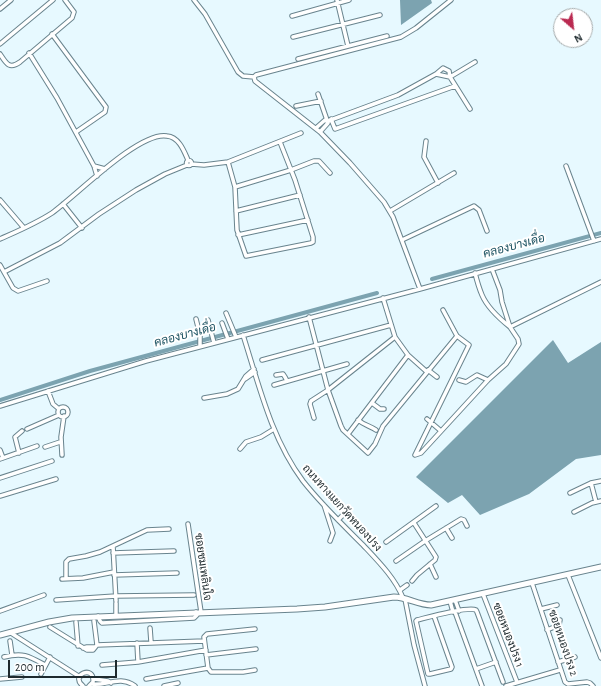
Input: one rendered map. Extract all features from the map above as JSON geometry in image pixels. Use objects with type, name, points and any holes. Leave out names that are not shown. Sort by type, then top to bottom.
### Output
[{"type":"street","points":[[0,9],[11,0]]},
{"type":"street","points":[[0,44],[53,0]]},
{"type":"street","points":[[0,54],[6,63],[12,66],[16,64],[74,16],[74,12],[65,0]]},
{"type":"street","points":[[194,0],[205,14],[238,72],[243,76],[254,77],[256,75],[302,62],[401,37],[416,28],[451,0]]},
{"type":"street","points":[[292,16],[337,2],[349,0]]},
{"type":"street","points":[[337,2],[348,46]]},
{"type":"street","points":[[293,37],[380,14]]},
{"type":"street","points":[[52,34],[106,107],[105,112],[76,132]]},
{"type":"street","points":[[298,59],[387,36]]},
{"type":"street","points":[[29,53],[50,85],[76,132],[94,166],[97,176]]},
{"type":"street","points":[[436,74],[450,77],[475,62]]},
{"type":"street","points":[[316,128],[323,121],[330,120],[398,95],[445,68],[449,71],[450,77],[470,109]]},
{"type":"street","points":[[254,77],[255,81],[316,128],[354,168],[390,211],[420,289]]},
{"type":"street","points":[[318,94],[335,129],[455,86]]},
{"type":"street","points":[[296,106],[321,101]]},
{"type":"street","points":[[320,132],[330,120]]},
{"type":"street","points":[[4,272],[44,252],[82,228],[99,214],[136,190],[165,174],[191,164],[204,165],[228,162],[301,133]]},
{"type":"street","points":[[0,239],[41,220],[130,150],[142,143],[162,135],[172,137],[176,140],[188,160],[190,160],[191,164]]},
{"type":"street","points":[[426,141],[424,154],[425,160],[438,183]]},
{"type":"street","points":[[228,162],[235,187],[238,235],[246,256],[309,244],[313,240],[308,220],[280,142]]},
{"type":"street","points":[[187,165],[186,161],[188,160]]},
{"type":"street","points":[[235,187],[317,161],[319,161],[330,173]]},
{"type":"street","points":[[94,166],[106,169]]},
{"type":"street","points":[[566,166],[593,239]]},
{"type":"street","points":[[390,211],[454,173]]},
{"type":"street","points":[[236,211],[300,195]]},
{"type":"street","points":[[0,200],[24,228]]},
{"type":"street","points":[[63,204],[82,228]]},
{"type":"street","points":[[0,209],[6,206]]},
{"type":"street","points":[[402,240],[468,207],[474,206],[479,210],[487,231]]},
{"type":"street","points":[[238,235],[308,220]]},
{"type":"street","points":[[0,406],[234,334],[243,335],[420,289],[593,239],[601,239]]},
{"type":"street","points":[[0,265],[13,288],[18,291],[47,281]]},
{"type":"street","points":[[442,310],[457,336],[469,345],[415,454],[422,453],[488,380],[506,364],[519,344],[518,339],[510,327],[502,302],[500,290],[492,269]]},
{"type":"street","points":[[475,273],[481,293],[486,302],[510,327]]},
{"type":"street","points":[[510,327],[601,282]]},
{"type":"street","points":[[382,298],[395,336],[408,355],[437,377]]},
{"type":"street","points":[[226,313],[234,334]]},
{"type":"street","points":[[309,317],[328,390],[341,426],[367,452],[370,452],[383,426],[457,336]]},
{"type":"street","points":[[196,319],[200,335],[200,344]]},
{"type":"street","points":[[208,320],[213,340]]},
{"type":"street","points":[[222,323],[227,337]]},
{"type":"street","points":[[262,360],[392,325]]},
{"type":"street","name":"ถนนทางแยกวัดหนองปรง","points":[[243,335],[274,429],[295,470],[323,504],[374,557],[401,589],[425,686]]},
{"type":"street","points":[[314,418],[310,404],[311,401],[328,390],[395,336]]},
{"type":"street","points":[[348,434],[408,355]]},
{"type":"street","points":[[274,385],[347,364]]},
{"type":"street","points":[[204,398],[233,392],[241,386],[245,379],[248,378],[254,371]]},
{"type":"street","points":[[276,375],[283,374],[287,381]]},
{"type":"street","points":[[459,380],[466,382],[477,375],[488,380]]},
{"type":"street","points":[[48,391],[53,404],[59,409]]},
{"type":"street","points":[[372,403],[380,409],[384,409]]},
{"type":"street","points":[[59,409],[63,407],[67,409],[68,414],[64,416],[60,442],[62,455]]},
{"type":"street","points":[[59,409],[59,415]]},
{"type":"street","points":[[28,428],[59,415],[64,416]]},
{"type":"street","points":[[427,419],[441,431]]},
{"type":"street","points":[[358,420],[376,430]]},
{"type":"street","points":[[240,449],[246,442],[261,437],[274,429]]},
{"type":"street","points":[[19,453],[15,437],[22,431]]},
{"type":"street","points":[[45,447],[60,442]]},
{"type":"street","points":[[0,450],[1,459],[37,446]]},
{"type":"street","points":[[0,478],[52,461]]},
{"type":"street","points":[[0,496],[56,479]]},
{"type":"street","points":[[570,493],[590,483],[601,481]]},
{"type":"street","points":[[590,483],[596,502]]},
{"type":"street","points":[[574,512],[601,501]]},
{"type":"street","points":[[323,504],[333,533],[330,541]]},
{"type":"street","points":[[386,542],[436,506]]},
{"type":"street","points":[[339,519],[348,510]]},
{"type":"street","points":[[396,561],[425,541],[462,519],[467,526]]},
{"type":"street","points":[[412,581],[436,559],[436,556],[414,523]]},
{"type":"street","name":"ซอยชมเพลินใจ","points":[[188,524],[199,612]]},
{"type":"street","points":[[446,528],[452,538]]},
{"type":"street","points":[[169,529],[147,530],[92,555],[67,561],[64,579],[114,573],[177,573]]},
{"type":"street","points":[[113,546],[116,614]]},
{"type":"street","points":[[113,553],[174,551]]},
{"type":"street","points":[[430,564],[436,577]]},
{"type":"street","points":[[98,616],[102,623],[150,622],[199,612],[325,607],[394,596],[426,605],[452,601],[601,567]]},
{"type":"street","points":[[568,574],[601,658]]},
{"type":"street","name":"ซอยหนองปรง 2","points":[[532,583],[560,670],[566,683],[587,682],[592,686]]},
{"type":"street","points":[[401,589],[406,585]]},
{"type":"street","name":"ซอยหนองปรง 1","points":[[483,594],[517,682]]},
{"type":"street","points":[[0,611],[44,595]]},
{"type":"street","points":[[56,600],[116,596],[194,595]]},
{"type":"street","points":[[452,601],[482,686]]},
{"type":"street","points":[[541,609],[557,605]]},
{"type":"street","points":[[434,616],[452,667],[451,669],[429,674],[427,673],[416,622],[417,620],[434,616],[473,609],[476,610],[505,684],[560,670]]},
{"type":"street","points":[[0,636],[48,622],[72,618],[116,614],[150,622]]},
{"type":"street","points":[[547,630],[559,625],[560,620]]},
{"type":"street","points":[[94,621],[96,646]]},
{"type":"street","points":[[76,622],[78,646]]},
{"type":"street","points":[[150,622],[151,642]]},
{"type":"street","points":[[50,627],[78,646],[91,651],[96,646],[151,642],[204,641]]},
{"type":"street","points":[[255,629],[207,634],[204,637],[208,668],[211,672],[243,672],[255,670]]},
{"type":"street","points":[[11,633],[80,677]]},
{"type":"street","points":[[10,641],[12,655]]},
{"type":"street","points":[[137,643],[138,662]]},
{"type":"street","points":[[26,655],[30,645]]},
{"type":"street","points":[[102,665],[138,662],[206,652],[256,649]]},
{"type":"street","points":[[4,657],[12,655],[26,655],[45,665]]},
{"type":"street","points":[[558,662],[575,657]]},
{"type":"street","points":[[41,674],[50,658]]},
{"type":"street","points":[[476,669],[496,662]]},
{"type":"street","points":[[146,679],[208,668]]},
{"type":"street","points":[[83,686],[79,681],[83,673],[88,672],[92,675],[94,680]]},
{"type":"street","points":[[0,679],[22,677]]},
{"type":"street","points":[[94,680],[108,680],[111,683]]},
{"type":"street","points":[[90,685],[94,680]]},
{"type":"street","points":[[90,685],[124,682],[136,686]]},
{"type":"street","points":[[164,686],[178,684]]},
{"type":"water","points":[[400,0],[431,0],[432,3],[401,25]]},
{"type":"water","points":[[553,340],[568,363],[601,342],[601,455],[576,459],[529,494],[480,515],[462,495],[448,503],[416,477]]},
{"type":"waterway","name":"คลองบางเดื่อ","points":[[432,279],[601,233]]},
{"type":"waterway","name":"คลองบางเดื่อ","points":[[0,400],[90,371],[377,293]]}]
